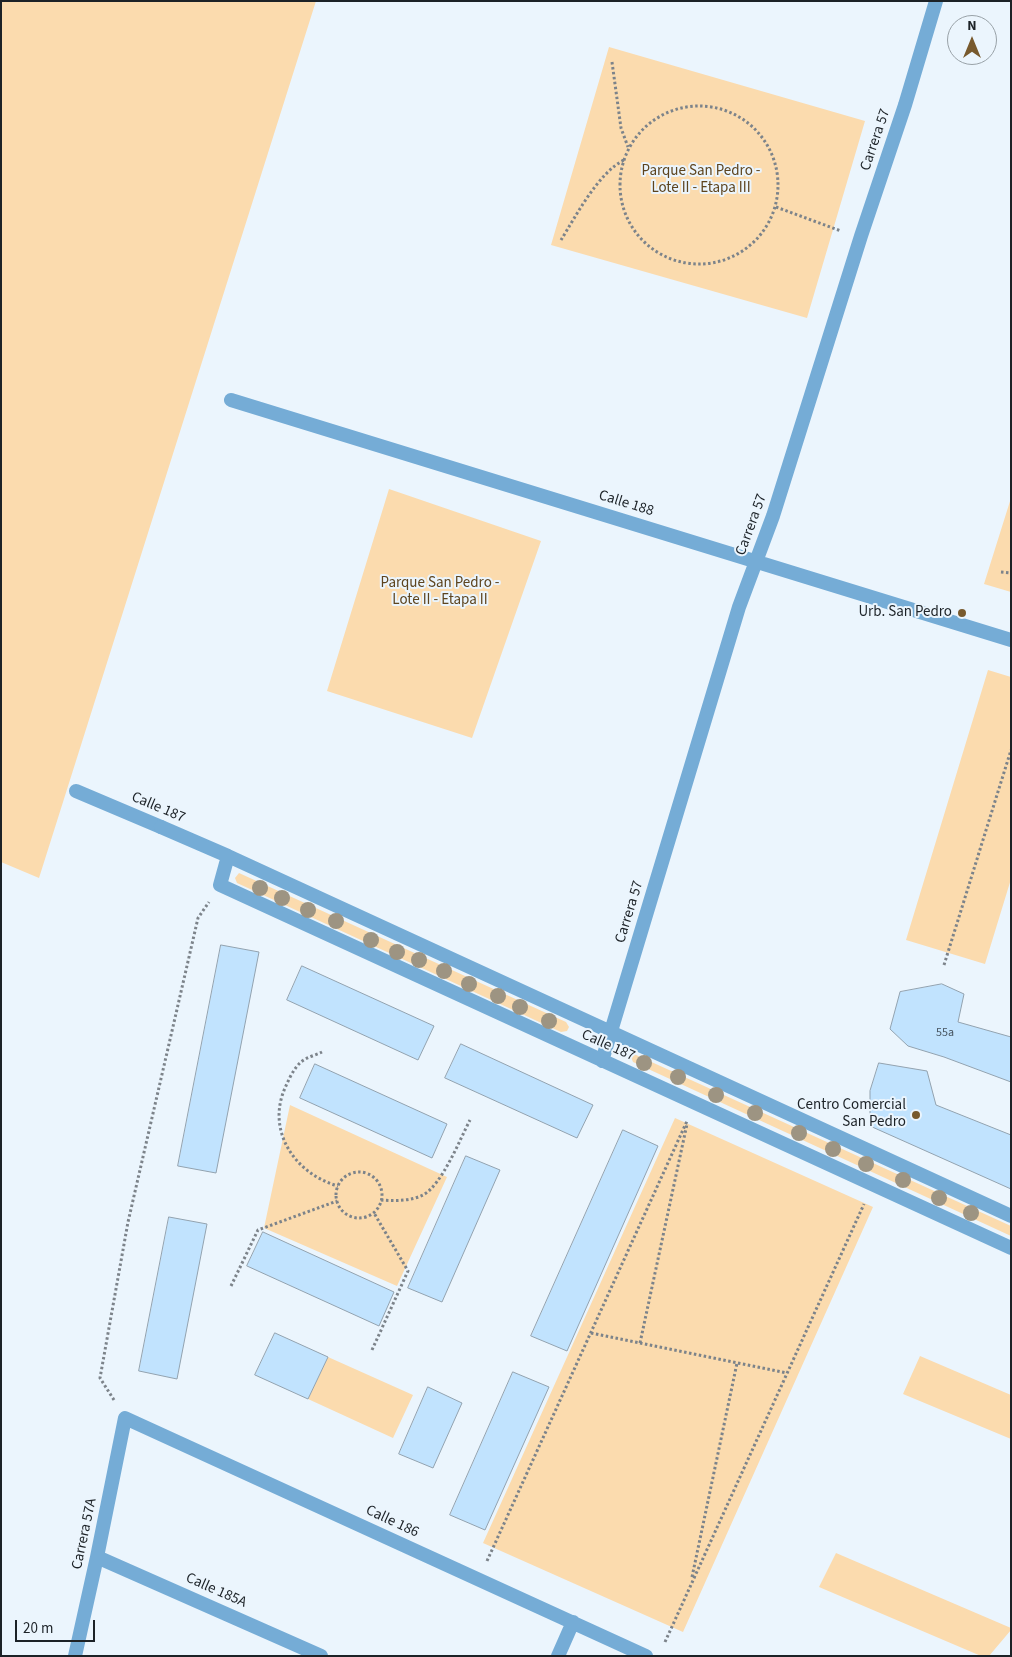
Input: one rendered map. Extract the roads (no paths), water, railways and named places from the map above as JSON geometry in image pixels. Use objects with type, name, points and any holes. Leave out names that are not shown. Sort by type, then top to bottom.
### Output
[{"type":"street","name":"Carrera 57","points":[[602,1061],[739,606],[788,469],[861,236],[905,105],[936,1]]},
{"type":"street","name":"Calle 188","points":[[231,400],[1011,640]]},
{"type":"street","name":"Calle 187","points":[[76,791],[228,856],[1011,1216]]},
{"type":"street","name":"Calle 187","points":[[228,856],[220,885],[1011,1248]]},
{"type":"street","name":"Carrera 57A","points":[[74,1656],[97,1557],[125,1418]]},
{"type":"street","name":"Calle 186","points":[[125,1418],[646,1656]]},
{"type":"street","name":"Calle 185A","points":[[97,1557],[321,1656]]},
{"type":"street","points":[[558,1656],[573,1622]]},
{"type":"place","name":"Urb. San Pedro","points":[[962,613]]},
{"type":"place","name":"Centro Comercial San Pedro","points":[[916,1115]]},
{"type":"park label","name":"Parque San Pedro - Lote II - Etapa III","points":[[701,180]]},
{"type":"park label","name":"Parque San Pedro - Lote II - Etapa II","points":[[440,592]]}]
